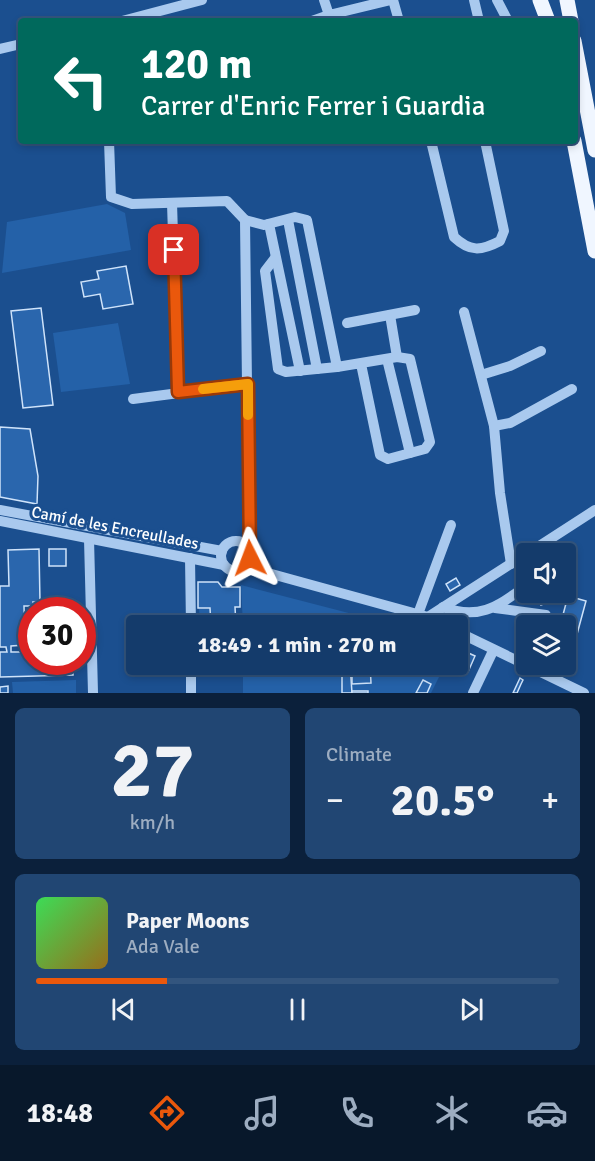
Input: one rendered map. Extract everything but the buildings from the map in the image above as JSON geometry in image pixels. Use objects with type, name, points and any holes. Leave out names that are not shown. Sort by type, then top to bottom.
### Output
[{"type":"main road","points":[[540,0],[547,18]]},
{"type":"main road","points":[[567,0],[570,18]]},
{"type":"main road","points":[[578,62],[595,150]]},
{"type":"main road","points":[[575,144],[595,251]]},
{"type":"street","points":[[133,18],[202,0]]},
{"type":"street","points":[[324,0],[329,15]]},
{"type":"street","points":[[320,18],[392,0],[398,18]]},
{"type":"street","points":[[474,0],[478,18]]},
{"type":"street","points":[[497,0],[506,18]]},
{"type":"street","points":[[0,49],[18,45]]},
{"type":"street","points":[[109,144],[111,196],[132,204],[227,201],[245,220],[269,224],[296,218],[307,220],[337,367]]},
{"type":"street","points":[[432,144],[454,237],[465,247],[475,249],[500,241],[504,231],[486,144]]},
{"type":"street","points":[[172,203],[178,392]]},
{"type":"street","points":[[243,569],[249,563],[250,551],[245,220]]},
{"type":"street","points":[[288,220],[317,369]]},
{"type":"street","points":[[269,224],[300,371]]},
{"type":"street","points":[[275,258],[265,271],[278,369],[286,372],[300,371],[392,358],[410,359],[430,442],[425,449],[388,459],[380,455],[361,364]]},
{"type":"street","points":[[347,323],[415,310]]},
{"type":"street","points":[[464,312],[494,426],[500,493],[511,564]]},
{"type":"street","points":[[390,315],[392,358],[410,453]]},
{"type":"street","points":[[481,375],[510,366],[541,351]]},
{"type":"street","points":[[133,399],[248,384]]},
{"type":"street","points":[[494,426],[510,423],[572,389]]},
{"type":"street","name":"Camí de les Encreullades","points":[[0,510],[225,547]]},
{"type":"street","points":[[544,543],[595,510]]},
{"type":"street","name":"Camí de les Encreullades","points":[[0,520],[224,565]]},
{"type":"street","points":[[249,522],[225,547],[224,565],[232,570],[243,569],[268,573],[423,615],[443,607],[516,561]]},
{"type":"street","points":[[423,615],[451,525]]},
{"type":"street","points":[[89,538],[93,693]]},
{"type":"street","points":[[225,547],[237,541],[250,551],[268,573]]},
{"type":"street","points":[[190,558],[190,615]]},
{"type":"street","points":[[495,608],[516,593]]},
{"type":"street","points":[[443,607],[470,612],[495,608],[546,615]]},
{"type":"street","points":[[468,637],[577,692]]},
{"type":"street","points":[[473,693],[493,651]]},
{"type":"street","points":[[191,675],[192,693]]},
{"type":"shaded area","points":[[107,204],[125,213],[131,250],[2,273],[7,222]]},
{"type":"shaded area","points":[[118,323],[130,384],[61,392],[53,333]]},
{"type":"shaded area","points":[[241,585],[356,615],[242,615]]},
{"type":"shaded area","points":[[199,609],[210,609],[210,615],[199,615]]},
{"type":"shaded area","points":[[243,675],[440,675],[431,693],[243,693]]},
{"type":"shaded area","points":[[76,680],[76,693],[13,693],[12,682]]},
{"type":"slow traffic","points":[[203,389],[248,384],[248,415]]},
{"type":"route","points":[[174,250],[178,392],[248,384],[250,558]]}]
